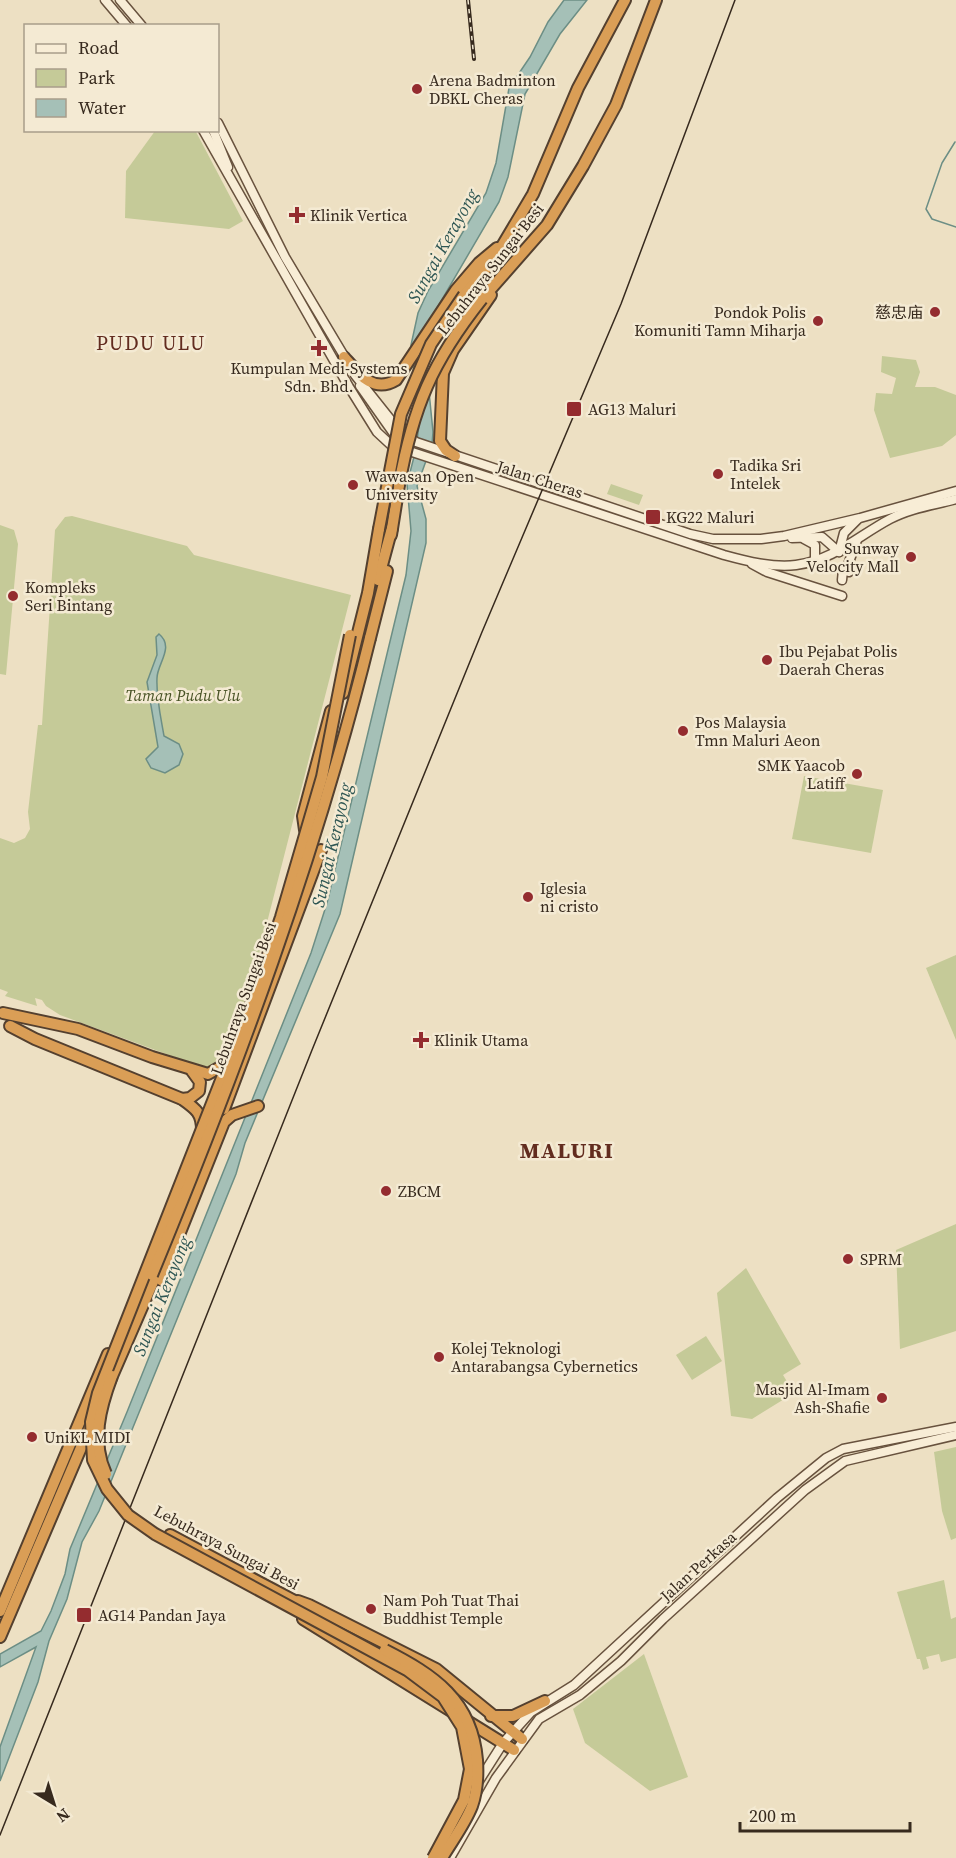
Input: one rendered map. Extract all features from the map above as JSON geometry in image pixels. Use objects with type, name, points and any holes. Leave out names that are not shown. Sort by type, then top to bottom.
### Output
[{"type":"highway","name":"Lebuhraya Sungai Besi","points":[[442,1858],[471,1806],[475,1793],[477,1764],[470,1725],[455,1699],[428,1674],[155,1534],[128,1515],[97,1473],[90,1445],[91,1422],[106,1372],[253,999],[298,864],[322,777],[348,646],[371,549],[378,529],[401,414],[432,344],[460,292],[505,243],[533,194],[578,88],[625,0]]},
{"type":"highway","name":"Lebuhraya Sungai Besi","points":[[434,1858],[464,1800],[469,1783],[468,1749],[462,1727],[443,1696],[424,1680],[141,1518],[115,1491],[108,1479],[100,1455],[98,1426],[109,1385],[250,1028],[310,856],[344,740],[389,566],[392,528],[405,457],[420,401],[436,363],[482,299],[547,225],[583,166],[616,105],[656,0]]},
{"type":"highway","points":[[455,456],[446,450],[439,434],[443,373],[453,350],[506,272]]},
{"type":"highway","points":[[344,357],[370,383],[391,383],[401,376],[432,321],[460,292]]},
{"type":"highway","points":[[0,1611],[235,1049],[305,830],[352,674],[392,528]]},
{"type":"highway","points":[[297,915],[314,857],[375,558],[378,529]]},
{"type":"highway","points":[[305,830],[303,816],[310,786],[350,648]]},
{"type":"highway","points":[[0,1636],[137,1319],[250,1045],[321,850]]},
{"type":"highway","points":[[3,1012],[78,1029],[192,1071],[208,1074],[222,1066],[235,1049]]},
{"type":"highway","points":[[10,1026],[35,1039],[182,1099],[198,1110],[202,1117],[202,1131]]},
{"type":"highway","points":[[182,1099],[190,1098],[199,1091],[200,1082],[192,1071]]},
{"type":"highway","points":[[137,1319],[162,1278],[207,1160],[227,1118],[258,1106]]},
{"type":"highway","points":[[297,1607],[348,1624],[444,1675],[490,1716],[522,1739]]},
{"type":"highway","points":[[297,1607],[335,1639],[514,1750]]},
{"type":"highway","points":[[433,1699],[447,1696],[450,1689],[444,1675]]},
{"type":"highway","points":[[490,1716],[513,1716],[545,1701]]},
{"type":"highway","points":[[469,1750],[481,1740],[483,1730]]},
{"type":"main road","points":[[105,0],[124,24]]},
{"type":"main road","points":[[120,0],[140,24]]},
{"type":"main road","points":[[219,125],[285,257],[366,396],[395,431],[400,448]]},
{"type":"main road","name":"Jalan Cheras","points":[[204,132],[299,303],[384,439],[412,454],[690,545],[745,560],[794,566],[839,552],[902,513],[956,499]]},
{"type":"main road","points":[[214,132],[226,160],[229,176]]},
{"type":"main road","points":[[384,439],[395,431]]},
{"type":"main road","name":"Jalan Cheras","points":[[395,431],[439,451],[703,538],[761,539],[784,536],[860,518],[912,501],[956,491]]},
{"type":"main road","points":[[398,460],[412,454]]},
{"type":"main road","points":[[784,536],[822,537],[839,552],[844,533],[860,518]]},
{"type":"main road","points":[[801,538],[815,545],[815,561]]},
{"type":"main road","points":[[842,579],[843,570],[849,572],[857,540]]},
{"type":"main road","points":[[745,560],[767,572],[842,596]]},
{"type":"main road","name":"Jalan Perkasa","points":[[434,1858],[492,1760],[512,1732],[545,1701],[574,1685],[771,1504],[832,1454],[843,1449],[956,1427]]},
{"type":"main road","name":"Jalan Perkasa","points":[[450,1858],[496,1778],[522,1739],[539,1719],[580,1695],[621,1661],[796,1497],[834,1467],[848,1460],[956,1435]]},
{"type":"main road","points":[[816,1467],[840,1456],[848,1460]]},
{"type":"main road","points":[[469,1750],[474,1773],[471,1797]]},
{"type":"green space","points":[[154,132],[196,132],[243,221],[229,229],[125,218],[126,171]]},
{"type":"green space","points":[[882,356],[916,360],[920,372],[915,387],[935,387],[956,395],[956,435],[942,446],[890,458],[874,410],[876,393],[892,394],[896,378],[881,372]]},
{"type":"green space","points":[[611,484],[643,495],[639,505],[607,494]]},
{"type":"green space","name":"Taman Pudu Ulu","points":[[72,516],[187,546],[194,555],[351,595],[252,981],[225,1057],[207,1069],[60,1015],[46,1006],[42,1000],[35,998],[37,1006],[5,996],[8,992],[0,989],[0,838],[14,843],[25,838],[30,829],[28,812],[38,725],[42,725],[55,530],[65,517]]},
{"type":"green space","points":[[0,525],[14,530],[18,544],[6,675],[0,674]]},
{"type":"green space","points":[[804,776],[883,790],[871,853],[792,839]]},
{"type":"green space","points":[[956,955],[956,1040],[926,968]]},
{"type":"green space","points":[[956,1224],[956,1331],[900,1349],[896,1250]]},
{"type":"green space","points":[[746,1268],[801,1364],[783,1375],[794,1393],[752,1419],[731,1416],[717,1293]]},
{"type":"green space","points":[[706,1336],[722,1361],[692,1380],[676,1355]]},
{"type":"green space","points":[[956,1447],[956,1538],[951,1540],[942,1511],[934,1452]]},
{"type":"green space","points":[[944,1580],[951,1619],[956,1617],[956,1658],[941,1662],[939,1654],[926,1657],[929,1668],[923,1670],[920,1659],[917,1659],[897,1592]]},
{"type":"green space","points":[[644,1654],[688,1777],[650,1791],[585,1743],[573,1709]]},
{"type":"water","points":[[564,0],[587,0],[560,34],[525,94],[508,177],[499,202],[427,325],[425,351],[433,432],[432,444],[417,486],[426,519],[426,543],[340,914],[245,1143],[236,1174],[99,1511],[82,1542],[67,1599],[49,1641],[38,1682],[0,1781],[0,1747],[36,1647],[0,1667],[0,1654],[41,1631],[51,1611],[65,1574],[70,1549],[311,953],[327,903],[406,575],[411,531],[407,484],[416,449],[419,425],[411,345],[418,313],[428,291],[486,193],[496,163],[509,88],[530,57],[548,22]]},
{"type":"water","points":[[159,634],[165,644],[157,678],[164,736],[179,744],[183,754],[179,765],[165,773],[151,768],[146,759],[158,747],[147,682],[157,655],[156,637]]},
{"type":"waterway","points":[[955,142],[942,163],[926,209],[932,219],[956,227]]},
{"type":"tram line","points":[[0,1835],[312,1050],[482,632],[621,304],[735,0]]},
{"type":"railway","points":[[468,0],[474,59]]},
{"type":"place","name":"Arena Badminton DBKL Cheras","points":[[417,89]]},
{"type":"place","name":"Klinik Vertica","points":[[297,215]]},
{"type":"place","name":"慈忠庙","points":[[935,312]]},
{"type":"place","name":"Pondok Polis Komuniti Tamn Miharja","points":[[818,321]]},
{"type":"place","name":"Kumpulan Medi-Systems Sdn. Bhd.","points":[[319,348]]},
{"type":"place","name":"AG13 Maluri","points":[[574,409]]},
{"type":"place","name":"Tadika Sri Intelek","points":[[718,474]]},
{"type":"place","name":"Wawasan Open University","points":[[353,485]]},
{"type":"place","name":"KG22 Maluri","points":[[653,517]]},
{"type":"place","name":"Sunway Velocity Mall","points":[[911,557]]},
{"type":"place","name":"Kompleks Seri Bintang","points":[[13,596]]},
{"type":"place","name":"Ibu Pejabat Polis Daerah Cheras","points":[[767,660]]},
{"type":"place","name":"Pos Malaysia Tmn Maluri Aeon","points":[[683,731]]},
{"type":"place","name":"SMK Yaacob Latiff","points":[[857,774]]},
{"type":"place","name":"Iglesia ni cristo","points":[[528,897]]},
{"type":"place","name":"Klinik Utama","points":[[421,1040]]},
{"type":"place","name":"ZBCM","points":[[386,1191]]},
{"type":"place","name":"SPRM","points":[[848,1259]]},
{"type":"place","name":"Kolej Teknologi Antarabangsa Cybernetics","points":[[439,1357]]},
{"type":"place","name":"Masjid Al-Imam Ash-Shafie","points":[[882,1398]]},
{"type":"place","name":"UniKL MIDI","points":[[32,1437]]},
{"type":"place","name":"Nam Poh Tuat Thai Buddhist Temple","points":[[371,1609]]},
{"type":"place","name":"AG14 Pandan Jaya","points":[[84,1615]]},
{"type":"district","name":"PUDU ULU","points":[[151,343]]},
{"type":"district","name":"MALURI","points":[[567,1150]]},
{"type":"water label","name":"Sungai Kerayong","points":[[443,246]]},
{"type":"water label","name":"Sungai Kerayong","points":[[332,845]]},
{"type":"water label","name":"Sungai Kerayong","points":[[162,1296]]}]
